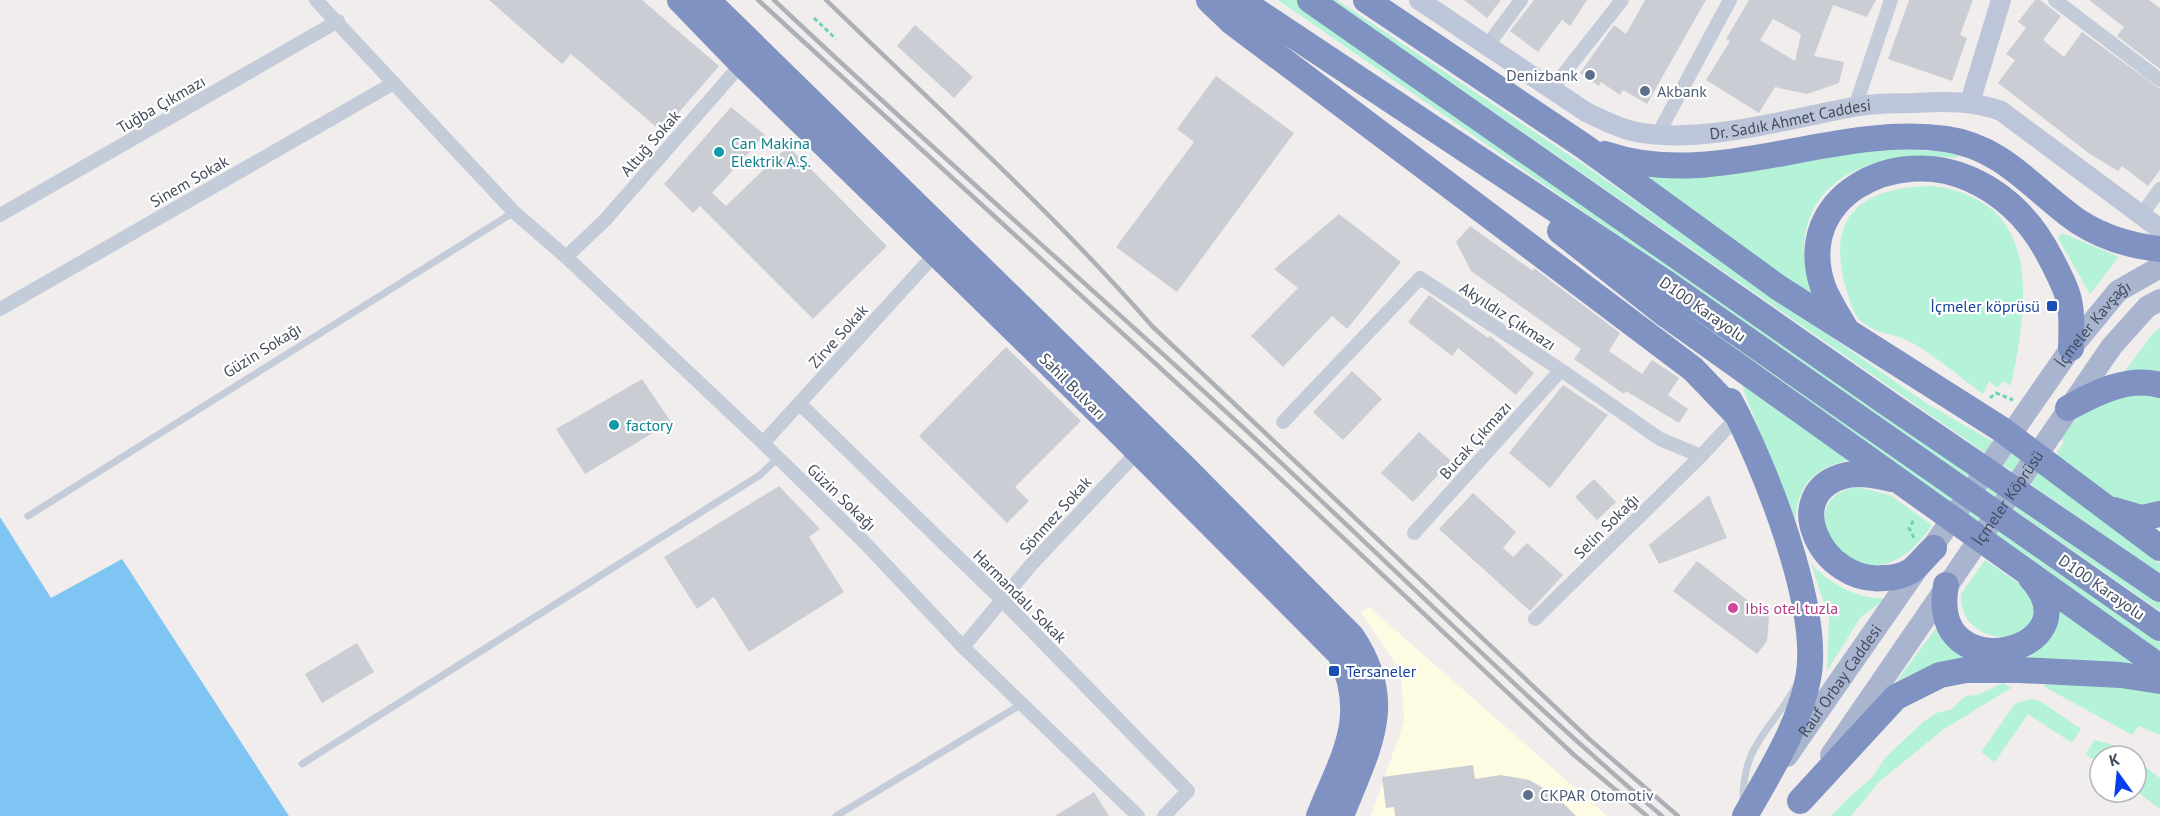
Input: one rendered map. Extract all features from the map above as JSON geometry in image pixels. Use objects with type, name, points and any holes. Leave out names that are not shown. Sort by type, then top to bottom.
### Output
[{"type":"highway","name":"Sahil Bulvarı","points":[[680,0],[748,56],[1184,467],[1352,637],[1367,659],[1374,682],[1376,709],[1373,733],[1341,816]]},
{"type":"highway","name":"Sahil Bulvarı","points":[[707,0],[748,56],[937,252],[1340,654],[1350,677],[1355,702],[1354,726],[1319,816]]},
{"type":"highway","points":[[1209,0],[1232,22],[1685,363],[1738,416]]},
{"type":"highway","name":"D100 Karayolu","points":[[1240,0],[1663,281],[2160,628]]},
{"type":"highway","name":"D100 Karayolu","points":[[1310,0],[1812,351],[2160,589]]},
{"type":"highway","points":[[1374,4],[1585,147],[1771,282],[1848,334],[2001,429],[2160,548]]},
{"type":"highway","points":[[1400,108],[1665,314],[2160,667]]},
{"type":"highway","points":[[1585,147],[1638,164],[1691,167],[1859,141],[1923,136],[1949,139],[1981,149],[2001,159],[2078,221],[2106,237],[2136,247],[2160,249]]},
{"type":"highway","points":[[1848,334],[1830,302],[1820,273],[1818,258],[1822,227],[1837,202],[1860,182],[1895,170],[1927,168],[1969,178],[2008,202],[2024,217],[2045,246],[2070,295],[2071,348]]},
{"type":"highway","points":[[1665,314],[1715,376],[1738,416],[1767,484],[1805,598],[1809,621],[1809,678],[1799,711],[1784,746],[1744,816]]},
{"type":"highway","points":[[2068,408],[2096,393],[2125,384],[2148,382],[2160,385]]},
{"type":"highway","points":[[1898,480],[1859,474],[1848,475],[1830,482],[1818,495],[1812,511],[1811,521],[1817,542],[1836,565],[1855,575],[1878,579],[1911,571],[1926,546]]},
{"type":"highway","points":[[2105,508],[2141,518],[2160,514]]},
{"type":"highway","points":[[1946,585],[1942,606],[1952,630],[1972,646],[1994,652],[2006,651],[2033,640],[2044,625],[2046,616],[2046,606],[2038,587],[2019,568]]},
{"type":"highway","points":[[1794,809],[1896,697],[1940,675],[1966,670],[2019,670],[2121,675],[2160,681]]},
{"type":"main road","name":"Dr. Sadık Ahmet Caddesi","points":[[1419,0],[1551,90],[1614,126],[1658,134],[1740,130],[1855,107],[1970,102],[2001,111],[2160,229]]},
{"type":"main road","points":[[1970,102],[2001,0]]},
{"type":"main road","name":"İçmeler Kavşağı","points":[[2028,400],[2118,291],[2160,267]]},
{"type":"main road","name":"İçmeler Kavşağı","points":[[2068,408],[2124,332],[2147,307],[2160,300]]},
{"type":"main road","name":"İçmeler Köprüsü","points":[[1926,546],[2028,400]]},
{"type":"main road","name":"İçmeler Köprüsü","points":[[1946,585],[2068,408]]},
{"type":"main road","name":"Rauf Orbay Caddesi","points":[[1744,816],[1926,546]]},
{"type":"main road","name":"Rauf Orbay Caddesi","points":[[1794,809],[1946,585]]},
{"type":"street","name":"Güzin Sokağı","points":[[316,0],[514,212],[566,257],[763,443],[865,543],[963,647],[1138,816]]},
{"type":"street","points":[[1487,46],[1521,0]]},
{"type":"street","points":[[1551,90],[1622,0]]},
{"type":"street","points":[[1658,134],[1730,0]]},
{"type":"street","points":[[1855,107],[1891,0]]},
{"type":"street","points":[[2055,0],[2160,80]]},
{"type":"street","name":"Tuğba Çıkmazı","points":[[0,215],[338,21]]},
{"type":"street","name":"Altuğ Sokak","points":[[566,257],[605,220],[748,56]]},
{"type":"street","name":"Sinem Sokak","points":[[0,309],[394,82]]},
{"type":"street","points":[[2141,216],[2160,189]]},
{"type":"street","name":"Zirve Sokak","points":[[763,443],[937,252]]},
{"type":"street","name":"Akyıldız Çıkmazı","points":[[1283,422],[1420,278],[1561,370],[1660,439],[1701,456]]},
{"type":"street","name":"Bucak Çıkmazı","points":[[1414,533],[1561,370]]},
{"type":"street","name":"Harmandalı Sokak","points":[[799,403],[1002,600],[1188,791],[1164,816]]},
{"type":"street","points":[[1701,456],[1738,416]]},
{"type":"street","points":[[1137,450],[1153,445],[1184,467]]},
{"type":"street","name":"Sönmez Sokak","points":[[963,647],[1002,600],[1137,450]]},
{"type":"street","name":"Selin Sokağı","points":[[1535,620],[1701,456]]},
{"type":"lane","name":"Güzin Sokağı","points":[[28,516],[514,212]]},
{"type":"lane","points":[[302,764],[760,475],[778,459]]},
{"type":"lane","points":[[836,816],[1022,704]]},
{"type":"path","points":[[814,18],[836,39]]},
{"type":"path","points":[[1983,403],[1996,393],[2028,400]]},
{"type":"path","points":[[1922,509],[1909,528],[1926,546]]},
{"type":"shaded area","points":[[1369,607],[1607,816],[1371,816],[1404,722],[1401,672],[1361,613]]},
{"type":"green space","points":[[1278,0],[1297,0],[2160,596],[2160,611]]},
{"type":"green space","points":[[1332,0],[1337,0],[1584,165],[1926,403],[2028,462],[2160,564],[2160,574]]},
{"type":"green space","points":[[1891,149],[1958,152],[1958,158],[1907,157],[1882,161],[1858,169],[1838,181],[1821,197],[1809,219],[1804,246],[1805,267],[1813,301],[1648,177],[1707,177],[1816,157]]},
{"type":"green space","points":[[1933,186],[1969,195],[1994,212],[2011,234],[2020,260],[2023,290],[2022,322],[2011,386],[2004,381],[1997,388],[1989,381],[1983,394],[1914,344],[1867,326],[1855,314],[1850,303],[1840,257],[1842,236],[1848,220],[1858,207],[1889,191]]},
{"type":"green space","points":[[2062,233],[2119,257],[2090,294],[2058,238]]},
{"type":"green space","points":[[1692,315],[2160,642],[2160,653],[1682,317]]},
{"type":"green space","points":[[2160,327],[2160,375],[2122,375],[2154,332]]},
{"type":"green space","points":[[1741,383],[1852,459],[1827,468],[1809,480],[1799,500],[1795,526]]},
{"type":"green space","points":[[2160,393],[2160,501],[2145,504],[2118,500],[2094,488],[2059,463],[2057,452],[2064,442],[2059,437],[2098,397]]},
{"type":"green space","points":[[1857,487],[1890,495],[1932,525],[1905,554],[1880,565],[1856,562],[1838,550],[1827,532],[1825,513],[1834,496]]},
{"type":"green space","points":[[1985,560],[2020,584],[2035,605],[2033,619],[2025,629],[2015,635],[2003,637],[1979,630],[1969,621],[1963,609],[1961,594]]},
{"type":"green space","points":[[1811,564],[1845,589],[1864,596],[1885,599],[1860,618],[1827,671],[1829,618]]},
{"type":"green space","points":[[2061,604],[2151,667],[2016,660],[2051,637]]},
{"type":"green space","points":[[1938,625],[1976,659],[1938,662],[1897,681]]},
{"type":"green space","points":[[2054,682],[2160,689],[2160,735],[2139,726],[2132,735],[2043,686]]},
{"type":"green space","points":[[2003,683],[2011,688],[1944,729],[1880,781],[1851,816],[1831,816],[1871,779],[1885,758],[1923,722],[1936,713],[1950,710],[1966,696],[1977,695]]},
{"type":"green space","points":[[2030,699],[2040,701],[2081,729],[2072,743],[2028,714],[1995,762],[1981,752],[2015,704]]},
{"type":"green space","points":[[2094,740],[2110,744],[2092,744]]},
{"type":"green space","points":[[2148,769],[2160,778],[2160,809],[2148,800]]},
{"type":"water","points":[[0,517],[51,598],[122,559],[289,816],[0,816]]},
{"type":"building","points":[[489,0],[642,0],[719,66],[662,132],[571,54],[562,64]]},
{"type":"building","points":[[1464,0],[1501,0],[1487,18]]},
{"type":"building","points":[[1534,0],[1587,0],[1570,26],[1562,20],[1538,52],[1510,31]]},
{"type":"building","points":[[1645,0],[1706,0],[1647,104],[1623,90],[1620,95],[1601,82],[1599,86],[1580,73],[1614,25],[1626,34]]},
{"type":"building","points":[[1749,0],[1876,0],[1867,17],[1833,5],[1814,56],[1844,62],[1839,83],[1807,94],[1775,87],[1759,113],[1706,80],[1730,41],[1726,39]],"holes":[[[1773,19],[1801,34],[1795,61],[1760,40]]]},
{"type":"building","points":[[1909,0],[1973,0],[1960,35],[1967,38],[1952,81],[1888,59]]},
{"type":"building","points":[[2035,0],[2040,0],[2061,16],[2043,40],[2064,57],[2082,32],[2160,89],[2160,170],[2148,186],[2122,166],[2118,171],[2090,154],[1998,83],[2015,60],[2006,54],[2026,28],[2018,22]]},
{"type":"building","points":[[2089,0],[2149,0],[2160,8],[2160,69],[2117,36],[2124,27]]},
{"type":"building","points":[[915,25],[973,77],[954,98],[897,46]]},
{"type":"building","points":[[1216,76],[1294,133],[1177,292],[1116,247],[1194,142],[1177,129]]},
{"type":"building","points":[[731,107],[765,135],[712,193],[726,206],[788,146],[887,246],[813,319],[700,206],[693,213],[664,184]]},
{"type":"building","points":[[1339,214],[1401,262],[1347,329],[1332,316],[1283,367],[1251,336],[1298,288],[1274,269]]},
{"type":"building","points":[[1470,226],[1533,271],[1534,268],[1620,333],[1609,351],[1642,374],[1652,360],[1679,378],[1668,395],[1688,409],[1679,423],[1626,391],[1624,394],[1574,359],[1581,349],[1471,271],[1456,242]]},
{"type":"building","points":[[1429,295],[1488,338],[1490,336],[1534,373],[1516,395],[1458,348],[1452,356],[1408,322]]},
{"type":"building","points":[[1006,347],[1081,421],[1015,487],[1029,501],[1007,523],[919,436]]},
{"type":"building","points":[[1352,371],[1382,399],[1343,440],[1313,412]]},
{"type":"building","name":"factory","points":[[642,379],[671,422],[585,474],[556,429]]},
{"type":"building","points":[[1563,385],[1608,415],[1550,488],[1509,453]]},
{"type":"building","points":[[1419,432],[1451,461],[1413,502],[1381,473]]},
{"type":"building","points":[[1594,479],[1616,502],[1597,520],[1575,497]]},
{"type":"building","points":[[779,486],[820,529],[809,537],[844,592],[749,652],[714,597],[697,609],[664,557]]},
{"type":"building","points":[[1473,493],[1516,532],[1503,548],[1513,557],[1527,543],[1563,575],[1530,611],[1439,529]]},
{"type":"building","points":[[1709,495],[1727,538],[1659,564],[1649,545]]},
{"type":"building","points":[[1697,561],[1769,617],[1767,641],[1757,654],[1673,591]]},
{"type":"building","points":[[357,643],[374,672],[322,703],[305,674]]},
{"type":"building","points":[[1473,765],[1475,779],[1501,775],[1529,780],[1554,794],[1576,816],[1395,816],[1394,807],[1386,808],[1382,777]]},
{"type":"building","points":[[1094,792],[1109,816],[1055,816]]},
{"type":"railway","points":[[758,0],[1251,451],[1574,755],[1647,816]]},
{"type":"railway","points":[[774,0],[895,113],[1201,389],[1510,679],[1662,816]]},
{"type":"railway","points":[[826,0],[1033,200],[1114,283],[1152,326],[1589,739],[1678,816]]},
{"type":"place","name":"Denizbank","points":[[1590,75]]},
{"type":"place","name":"Akbank","points":[[1645,91]]},
{"type":"place","name":"Can Makina Elektrik A.Ş.","points":[[719,152]]},
{"type":"place","name":"İçmeler köprüsü","points":[[2052,306]]},
{"type":"place","name":"factory","points":[[614,425]]},
{"type":"place","name":"Ibis otel tuzla","points":[[1733,608]]},
{"type":"place","name":"Tersaneler","points":[[1334,671]]},
{"type":"place","name":"CKPAR Otomotiv","points":[[1528,795]]}]
